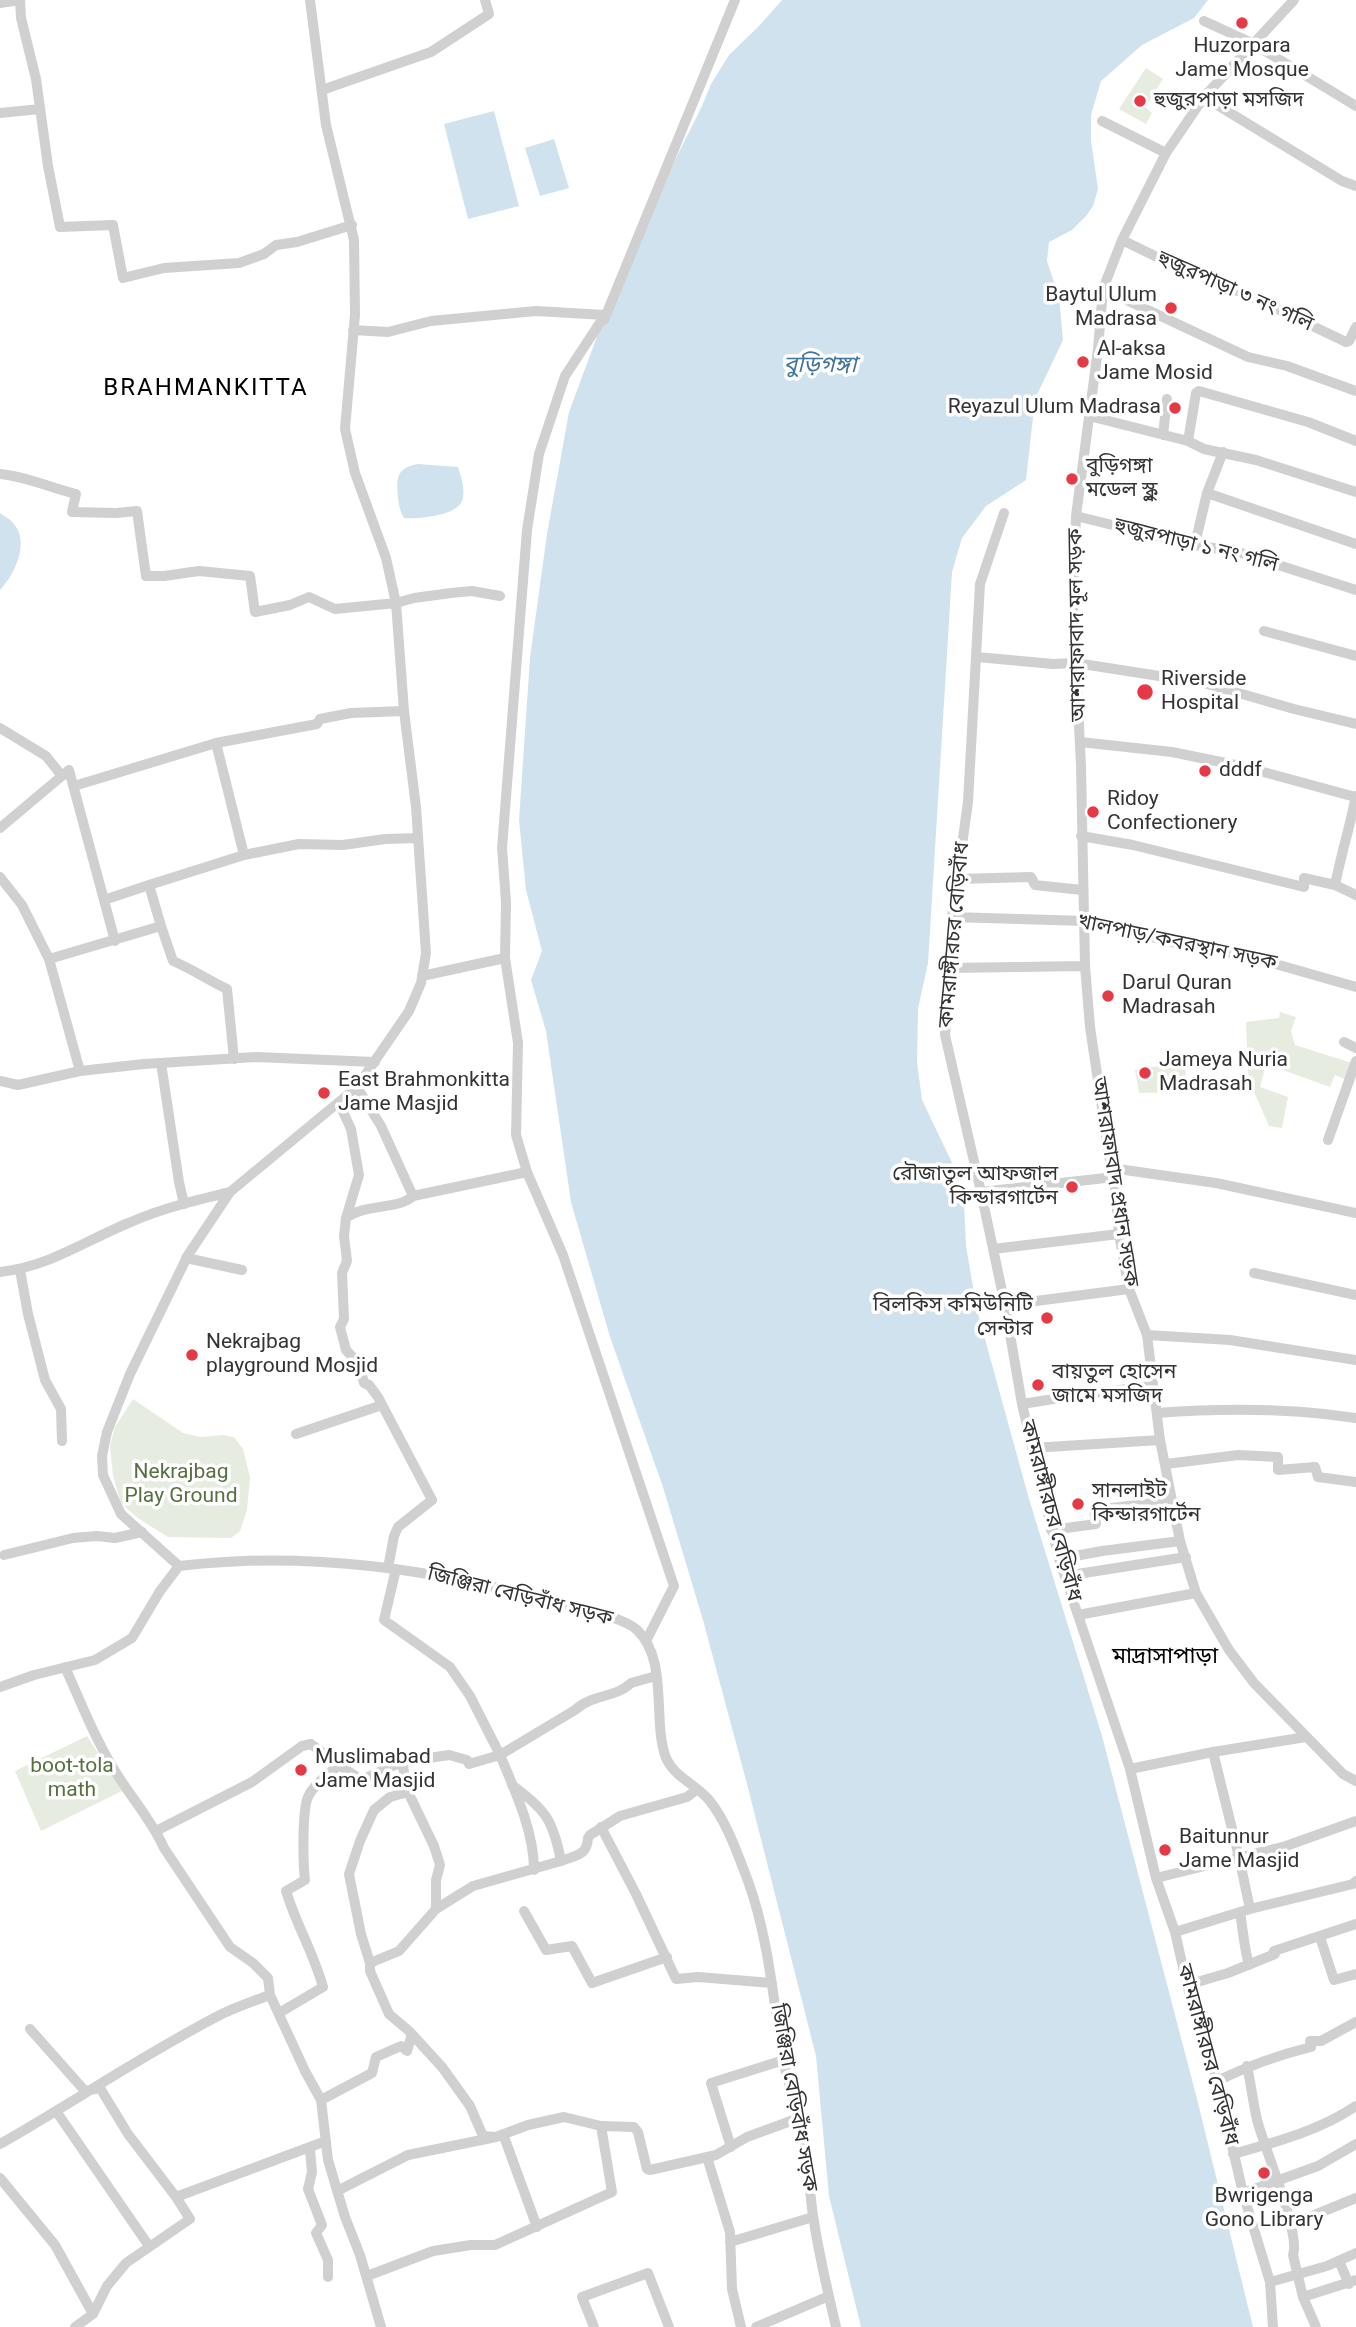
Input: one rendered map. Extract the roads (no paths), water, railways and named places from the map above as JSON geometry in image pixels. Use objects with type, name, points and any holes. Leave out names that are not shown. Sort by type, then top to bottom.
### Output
[{"type":"street","points":[[0,3],[20,0],[21,18],[36,79],[60,227],[113,225],[123,278],[164,268],[239,263],[264,254],[276,246],[352,225]]},
{"type":"street","points":[[0,1687],[95,1660],[132,1638],[160,1591],[179,1566],[121,1514],[103,1475],[102,1455],[107,1432],[130,1374],[186,1258],[230,1192],[358,1087],[409,1011],[422,976],[426,953],[416,807],[404,711],[396,603],[386,558],[346,439],[345,415],[353,330],[355,251],[352,225],[326,125],[310,0]]},
{"type":"street","points":[[322,90],[431,52],[489,14],[485,0]]},
{"type":"street","points":[[597,336],[735,0]]},
{"type":"street","name":"আশরাফাবাদ মূল সড়ক","points":[[1081,766],[1073,603],[1076,516],[1103,289],[1122,240],[1166,153],[1204,97],[1291,1]]},
{"type":"street","points":[[1204,21],[1252,43],[1356,106]]},
{"type":"street","points":[[1204,97],[1342,181],[1356,186]]},
{"type":"street","points":[[0,113],[40,109]]},
{"type":"street","points":[[1102,121],[1166,153]]},
{"type":"street","name":"হুজুরপাড়া ৩ নং গলি","points":[[1122,240],[1346,342],[1356,327]]},
{"type":"street","points":[[1103,289],[1248,356],[1287,366],[1356,391]]},
{"type":"street","points":[[353,330],[388,332],[431,321],[536,311],[605,315],[565,376],[539,454],[527,530],[503,836],[505,957],[518,1043],[516,1135],[527,1172],[564,1255],[674,1586],[646,1640]]},
{"type":"street","points":[[1188,441],[1196,393],[1199,391],[1308,422],[1356,441]]},
{"type":"street","points":[[1163,435],[1167,399]]},
{"type":"street","points":[[1089,416],[1188,441],[1204,449],[1256,460],[1356,492]]},
{"type":"street","points":[[1195,544],[1208,494],[1223,452]]},
{"type":"street","points":[[0,474],[18,476],[49,488],[76,494],[72,512],[116,513],[137,510],[146,576],[199,571],[250,576],[255,612],[290,605],[309,597],[335,609],[472,591],[500,596]]},
{"type":"street","points":[[1208,494],[1356,544]]},
{"type":"street","name":"কামরাঙ্গীরচর বেড়িবাঁধ","points":[[1004,513],[980,584],[968,802],[953,917],[945,1035],[981,1192],[1005,1305],[1022,1404],[1051,1530],[1130,1769],[1156,1878],[1175,1932],[1187,1985],[1217,2081],[1242,2193],[1270,2282],[1273,2327]]},
{"type":"street","name":"হুজুরপাড়া ১ নং গলি","points":[[1076,516],[1238,552],[1356,590]]},
{"type":"street","points":[[1264,631],[1356,656]]},
{"type":"street","points":[[977,657],[1053,664],[1076,663],[1204,683],[1356,724]]},
{"type":"street","points":[[74,786],[216,743],[317,724],[320,719],[351,713],[404,711]]},
{"type":"street","points":[[0,728],[46,756],[62,776]]},
{"type":"street","points":[[1080,741],[1172,752],[1245,767],[1356,797],[1353,829],[1342,850],[1335,885]]},
{"type":"street","points":[[216,743],[244,855]]},
{"type":"street","name":"আশরাফাবাদ প্রধান সড়ক","points":[[1081,766],[1082,890],[1090,1027],[1119,1234],[1129,1289],[1146,1335],[1160,1440],[1180,1541],[1196,1592],[1230,1650],[1254,1683],[1343,1774],[1356,1781]]},
{"type":"street","points":[[0,828],[69,770],[115,941]]},
{"type":"street","points":[[1082,836],[1183,857],[1304,887],[1304,878],[1335,885],[1356,895]]},
{"type":"street","points":[[104,900],[244,855],[299,844],[343,845],[418,838]]},
{"type":"street","points":[[0,877],[22,905],[48,960],[80,1071]]},
{"type":"street","points":[[957,879],[1031,877],[1035,885],[1082,890]]},
{"type":"street","points":[[149,885],[173,961],[191,968],[206,980],[226,989],[234,1059]]},
{"type":"street","name":"খালপাড়/কবরস্থান সড়ক","points":[[953,917],[1085,921],[1184,945],[1244,955],[1356,987]]},
{"type":"street","points":[[48,960],[161,926]]},
{"type":"street","points":[[422,976],[505,957]]},
{"type":"street","points":[[949,968],[1085,966]]},
{"type":"street","points":[[1344,1042],[1356,1048]]},
{"type":"street","points":[[0,1081],[18,1085],[80,1071],[256,1057],[375,1062]]},
{"type":"street","points":[[1328,1140],[1356,1061]]},
{"type":"street","points":[[161,1063],[184,1204]]},
{"type":"street","points":[[358,1087],[381,1126],[413,1196]]},
{"type":"street","points":[[339,1103],[351,1129],[359,1175],[346,1218],[344,1236],[347,1261],[342,1273],[344,1319],[341,1331],[346,1350],[359,1364],[364,1383],[369,1385],[382,1405],[432,1500],[398,1527],[394,1536],[384,1620],[450,1667],[470,1696],[500,1755],[520,1810],[526,1819],[534,1850],[534,1870]]},
{"type":"street","points":[[346,1218],[357,1211],[394,1204],[413,1196],[527,1172]]},
{"type":"street","points":[[981,1192],[1112,1172],[1216,1183],[1356,1212]]},
{"type":"street","points":[[0,1272],[20,1270],[55,1259],[130,1222],[230,1192]]},
{"type":"street","points":[[993,1249],[1119,1234]]},
{"type":"street","points":[[186,1258],[243,1270]]},
{"type":"street","points":[[20,1270],[45,1380],[61,1409],[62,1441]]},
{"type":"street","points":[[1254,1273],[1356,1295]]},
{"type":"street","points":[[1005,1305],[1129,1289]]},
{"type":"street","points":[[1146,1335],[1230,1340],[1356,1360]]},
{"type":"street","points":[[1022,1404],[1153,1387]]},
{"type":"street","points":[[296,1434],[382,1405]]},
{"type":"street","points":[[1157,1413],[1203,1409],[1329,1414],[1356,1418]]},
{"type":"street","points":[[1032,1448],[1160,1440]]},
{"type":"street","points":[[1166,1464],[1238,1455],[1278,1457],[1278,1470],[1315,1467],[1318,1477],[1356,1482]]},
{"type":"street","points":[[1051,1530],[1096,1524],[1094,1510],[1172,1501]]},
{"type":"street","points":[[4,1555],[73,1538],[115,1538],[142,1532]]},
{"type":"street","points":[[1059,1559],[1180,1541]]},
{"type":"street","points":[[1065,1576],[1186,1557]]},
{"type":"street","name":"জিঞ্জিরা বেড়িবাঁধ সড়ক","points":[[179,1566],[216,1562],[351,1564],[448,1576],[586,1610],[635,1628],[646,1640],[656,1676],[663,1745],[667,1759],[681,1778],[707,1797],[721,1816],[757,1910],[784,2060],[806,2146],[813,2217],[836,2327]]},
{"type":"street","points":[[1078,1615],[1196,1592]]},
{"type":"street","points":[[65,1667],[96,1738],[156,1831],[164,1848],[230,1947],[253,1963],[268,1978],[270,1994],[321,2100],[326,2141],[337,2191],[367,2276],[381,2327]]},
{"type":"street","points":[[156,1831],[252,1782],[302,1746],[311,1744],[361,1780],[402,1762],[449,1755],[467,1760],[469,1765],[500,1755],[575,1710],[585,1701],[656,1676]]},
{"type":"street","points":[[1130,1769],[1306,1737]]},
{"type":"street","points":[[1213,1752],[1239,1857],[1245,1911],[1243,1945],[1249,1965]]},
{"type":"street","points":[[402,1762],[408,1792],[435,1846],[440,1865],[436,1880],[436,1909]]},
{"type":"street","points":[[279,2014],[323,1987],[286,1891],[305,1880],[304,1827],[307,1797],[323,1778],[339,1765]]},
{"type":"street","points":[[512,1785],[534,1801],[552,1824],[561,1861]]},
{"type":"street","points":[[370,1963],[399,1951],[436,1909],[473,1886],[534,1870],[584,1852],[588,1838],[620,1816],[687,1797],[696,1790]]},
{"type":"street","points":[[408,1792],[390,1797],[374,1810],[349,1874],[370,1971],[389,2014],[412,2034],[442,2067],[470,2106],[483,2136],[500,2136]]},
{"type":"street","points":[[1156,1878],[1286,1846],[1356,1821]]},
{"type":"street","points":[[601,1827],[620,1860],[676,1979],[698,1977],[772,1983]]},
{"type":"street","points":[[1175,1932],[1356,1881]]},
{"type":"street","points":[[524,1911],[546,1950],[572,1946],[592,1983],[667,1957]]},
{"type":"street","points":[[1187,1985],[1249,1965],[1275,1954],[1274,1951],[1356,1923]]},
{"type":"street","points":[[1320,1937],[1334,1980],[1356,1974]]},
{"type":"street","points":[[0,2144],[85,2091],[221,2015],[270,1994]]},
{"type":"street","points":[[1217,2081],[1247,2066],[1311,2047],[1310,2041],[1321,2041],[1355,2023]]},
{"type":"street","points":[[30,2029],[85,2091]]},
{"type":"street","points":[[321,2100],[372,2073],[376,2057],[401,2046],[407,2051],[412,2034]]},
{"type":"street","points":[[731,2147],[711,2083],[784,2060]]},
{"type":"street","points":[[1247,2066],[1265,2145],[1296,2249],[1293,2255],[1303,2297],[1316,2327]]},
{"type":"street","points":[[75,2327],[93,2315],[107,2286],[126,2263],[190,2219],[128,2134],[100,2088],[85,2091]]},
{"type":"street","points":[[1233,2154],[1283,2141],[1356,2106]]},
{"type":"street","points":[[56,2111],[149,2246]]},
{"type":"street","points":[[337,2191],[408,2155],[500,2136],[528,2125],[564,2117],[601,2126],[634,2127],[638,2132],[647,2169],[650,2170],[707,2157],[799,2118]]},
{"type":"street","points":[[367,2276],[433,2251],[471,2245],[495,2245],[612,2192],[601,2126]]},
{"type":"street","points":[[500,2136],[537,2227]]},
{"type":"street","points":[[176,2197],[326,2141]]},
{"type":"street","points":[[1242,2193],[1318,2166],[1356,2144]]},
{"type":"street","points":[[310,2149],[312,2172],[308,2189],[322,2225],[316,2233],[328,2260],[328,2277]]},
{"type":"street","points":[[707,2157],[730,2242],[732,2289],[741,2327]]},
{"type":"street","points":[[0,2178],[55,2245],[93,2315]]},
{"type":"street","points":[[1290,2225],[1356,2198]]},
{"type":"street","points":[[730,2242],[813,2217]]},
{"type":"street","points":[[1270,2282],[1339,2261],[1356,2253]]},
{"type":"street","points":[[1303,2297],[1353,2284],[1339,2261]]},
{"type":"street","points":[[594,2327],[582,2297],[648,2273],[669,2327]]},
{"type":"street","points":[[756,2327],[829,2296]]},
{"type":"water","name":"বুড়িগঙ্গা","points":[[782,0],[1208,0],[1194,18],[1142,45],[1101,81],[1091,115],[1091,140],[1098,189],[1093,206],[1072,230],[1049,242],[1047,261],[1059,297],[1063,340],[1035,399],[1026,480],[986,506],[962,538],[952,572],[928,963],[918,1009],[917,1062],[922,1100],[956,1171],[964,1202],[966,1246],[977,1310],[1029,1499],[1102,1736],[1197,2099],[1253,2327],[861,2327],[829,2196],[816,2056],[747,1784],[703,1620],[663,1487],[610,1337],[571,1202],[546,1031],[531,980],[542,951],[526,890],[519,820],[530,658],[547,534],[569,412],[605,315],[648,214],[711,84],[729,55]]},
{"type":"water","points":[[494,111],[519,206],[468,219],[444,124]]},
{"type":"water","points":[[554,139],[569,188],[540,196],[525,148]]},
{"type":"water","points":[[418,464],[458,467],[463,492],[458,506],[436,516],[404,518],[397,490],[399,475],[406,468]]},
{"type":"water","points":[[0,513],[13,523],[21,539],[19,558],[0,590]]},
{"type":"place","name":"Huzorpara Jame Mosque","points":[[1242,23]]},
{"type":"place","name":"হুজুরপাড়া মসজিদ","points":[[1140,101]]},
{"type":"place","name":"Baytul Ulum Madrasa","points":[[1171,308]]},
{"type":"place","name":"Al-aksa Jame Mosid","points":[[1083,362]]},
{"type":"place","name":"Reyazul Ulum Madrasa","points":[[1175,408]]},
{"type":"place","name":"বুড়িগঙ্গা মডেল স্কুল","points":[[1072,479]]},
{"type":"place","name":"Riverside Hospital","points":[[1145,692]]},
{"type":"place","name":"dddf","points":[[1205,771]]},
{"type":"place","name":"Ridoy Confectionery","points":[[1093,812]]},
{"type":"place","name":"Darul Quran Madrasah","points":[[1108,996]]},
{"type":"place","name":"Jameya Nuria Madrasah","points":[[1145,1073]]},
{"type":"place","name":"East Brahmonkitta Jame Masjid","points":[[324,1093]]},
{"type":"place","name":"রৌজাতুল আফজাল কিন্ডারগার্টেন","points":[[1072,1187]]},
{"type":"place","name":"বিলকিস কমিউনিটি সেন্টার","points":[[1047,1318]]},
{"type":"place","name":"Nekrajbag playground Mosjid","points":[[192,1355]]},
{"type":"place","name":"বায়তুল হোসেন জামে মসজিদ","points":[[1038,1385]]},
{"type":"place","name":"সানলাইট কিন্ডারগার্টেন","points":[[1078,1504]]},
{"type":"place","name":"Muslimabad Jame Masjid","points":[[301,1770]]},
{"type":"place","name":"Baitunnur Jame Masjid","points":[[1165,1850]]},
{"type":"place","name":"Bwrigenga Gono Library","points":[[1264,2173]]},
{"type":"district","name":"BRAHMANKITTA","points":[[206,389]]},
{"type":"district","name":"মাদ্রাসাপাড়া","points":[[1165,1657]]},
{"type":"park label","name":"Nekrajbag Play Ground","points":[[181,1485]]},
{"type":"park label","name":"boot-tola math","points":[[72,1779]]}]
